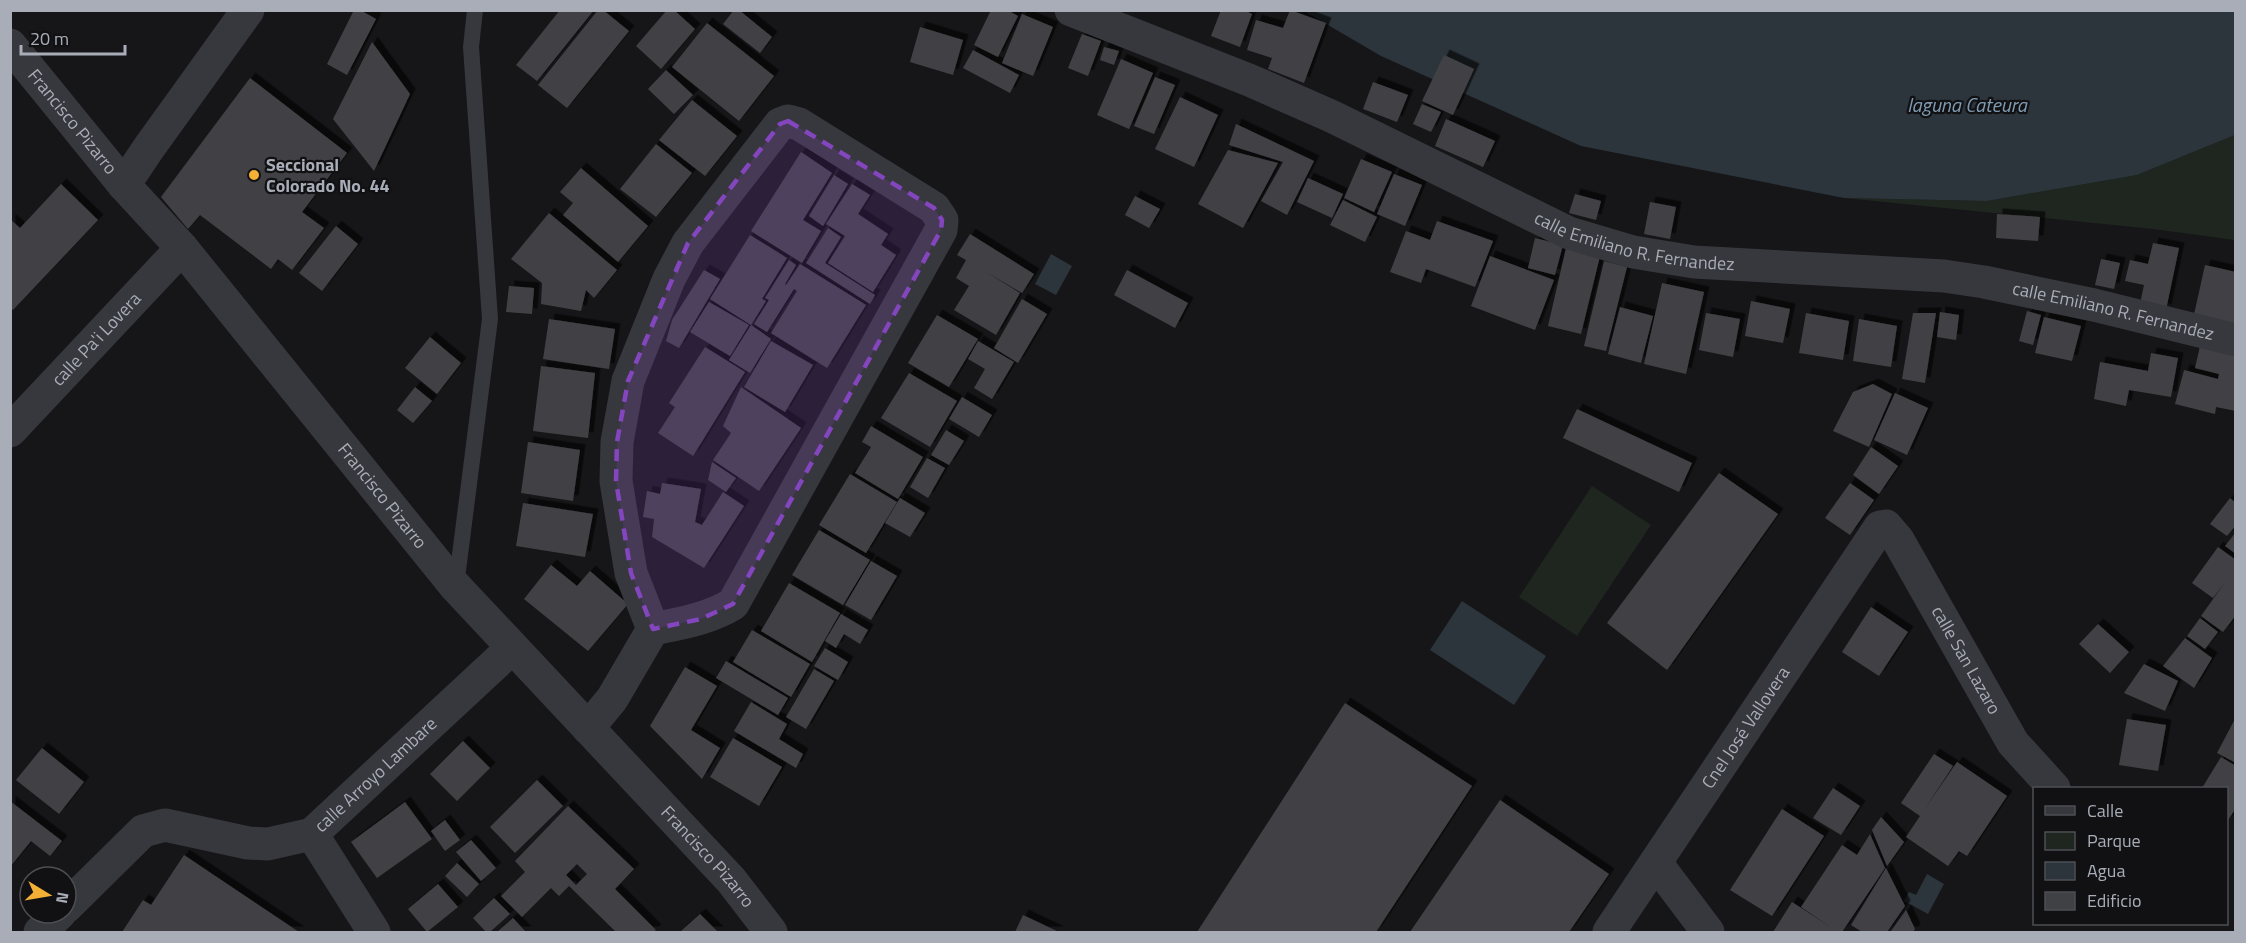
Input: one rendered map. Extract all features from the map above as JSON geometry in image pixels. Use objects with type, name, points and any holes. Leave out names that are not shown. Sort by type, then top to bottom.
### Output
[{"type":"street","points":[[124,185],[248,10]]},
{"type":"street","name":"calle Emiliano R. Fernandez","points":[[1071,10],[1228,72],[1321,112],[1569,233],[1604,244],[1633,252],[1694,261],[1964,279],[2083,303],[2235,340]]},
{"type":"street","name":"Francisco Pizarro","points":[[10,45],[124,185],[182,248],[456,586],[731,880],[771,933]]},
{"type":"street","points":[[588,728],[612,699],[653,629],[717,614],[733,604],[941,230],[942,220],[934,208],[800,124],[788,121],[780,124],[688,243],[669,279],[628,381],[617,442],[616,481],[632,573],[653,629]]},
{"type":"street","name":"calle Pa'i Lovera","points":[[10,431],[182,248]]},
{"type":"street","name":"calle San Lazaro","points":[[1886,526],[1898,540],[2013,743],[2052,787]]},
{"type":"street","name":"Cnel José Vallovera","points":[[1609,933],[1880,527],[1886,526]]},
{"type":"street","name":"calle Arroyo Lambare","points":[[78,895],[143,831],[165,825],[248,843],[268,844],[312,834],[512,648]]},
{"type":"street","points":[[312,834],[374,933]]},
{"type":"street","points":[[1656,863],[1708,933]]},
{"type":"lane","points":[[456,586],[490,319],[471,47],[475,10]]},
{"type":"highlighted area","points":[[788,121],[934,208],[942,220],[941,230],[733,604],[701,619],[653,629],[631,573],[616,481],[617,442],[628,381],[688,243],[780,124]]},
{"type":"green space","points":[[2235,135],[2235,240],[2153,229],[1844,198],[1987,201],[2137,175]]},
{"type":"green space","points":[[1592,486],[1651,525],[1577,636],[1519,597]]},
{"type":"water","name":"laguna Cateura","points":[[1304,11],[2235,11],[2235,135],[2137,175],[1987,201],[1844,198],[1581,146],[1381,56]]},
{"type":"water","points":[[1051,254],[1072,266],[1056,295],[1035,284]]},
{"type":"water","points":[[1462,601],[1546,656],[1514,705],[1430,650]]},
{"type":"water","points":[[1927,874],[1944,884],[1928,914],[1904,901],[1909,892],[1916,895]]},
{"type":"building","points":[[354,10],[360,10],[376,19],[347,75],[327,64]]},
{"type":"building","points":[[560,10],[594,10],[537,81],[516,65]]},
{"type":"building","points":[[598,10],[603,10],[629,31],[567,108],[538,85]]},
{"type":"building","points":[[667,10],[674,10],[695,29],[661,69],[636,46]]},
{"type":"building","points":[[734,10],[739,10],[772,37],[760,53],[723,24]]},
{"type":"building","points":[[991,10],[1007,10],[1018,16],[998,57],[974,45]]},
{"type":"building","points":[[1221,10],[1244,10],[1252,14],[1240,47],[1211,36]]},
{"type":"building","points":[[1290,10],[1326,23],[1304,83],[1268,69],[1272,58],[1247,50],[1256,20],[1283,28]]},
{"type":"building","points":[[1022,14],[1053,27],[1033,76],[1002,63]]},
{"type":"building","points":[[707,23],[774,76],[739,121],[672,67]]},
{"type":"building","points":[[920,27],[963,40],[953,75],[910,62]]},
{"type":"building","points":[[1082,34],[1101,41],[1088,76],[1068,68]]},
{"type":"building","points":[[372,42],[410,94],[374,171],[333,119]]},
{"type":"building","points":[[1104,47],[1119,51],[1114,65],[1100,60]]},
{"type":"building","points":[[973,50],[1019,75],[1010,93],[963,68]]},
{"type":"building","points":[[1444,55],[1474,69],[1453,115],[1422,101]]},
{"type":"building","points":[[1121,59],[1153,73],[1129,129],[1097,115]]},
{"type":"building","points":[[666,70],[693,95],[674,114],[648,89]]},
{"type":"building","points":[[1155,77],[1175,85],[1154,134],[1134,126]]},
{"type":"building","name":"Seccional Colorado No. 44","points":[[250,78],[347,153],[302,212],[324,228],[292,270],[278,259],[271,269],[200,215],[188,229],[161,197]]},
{"type":"building","points":[[1373,82],[1408,95],[1397,122],[1363,109]]},
{"type":"building","points":[[1180,97],[1218,115],[1194,167],[1155,149]]},
{"type":"building","points":[[692,100],[737,136],[705,176],[659,140]]},
{"type":"building","points":[[1422,104],[1441,112],[1431,132],[1413,124]]},
{"type":"building","points":[[1446,119],[1495,141],[1483,167],[1435,146]]},
{"type":"building","points":[[1236,124],[1314,161],[1287,215],[1261,201],[1283,162],[1229,145]]},
{"type":"building","points":[[656,144],[692,173],[656,217],[620,189]]},
{"type":"building","points":[[1228,150],[1278,163],[1243,228],[1198,204]]},
{"type":"building","points":[[801,152],[832,173],[803,220],[821,231],[802,263],[751,231]]},
{"type":"building","points":[[1361,159],[1392,172],[1374,212],[1344,198]]},
{"type":"building","points":[[581,168],[648,226],[618,262],[563,215],[573,203],[560,192]]},
{"type":"building","points":[[1394,174],[1422,185],[1405,226],[1377,214]]},
{"type":"building","points":[[834,175],[848,184],[823,226],[809,216]]},
{"type":"building","points":[[1308,178],[1343,194],[1332,218],[1297,202]]},
{"type":"building","points":[[61,184],[98,220],[13,310],[10,308],[10,219],[20,228]]},
{"type":"building","points":[[852,184],[870,195],[858,214],[888,234],[881,245],[896,255],[873,292],[828,263],[845,236],[826,224]]},
{"type":"building","points":[[1575,194],[1601,201],[1596,220],[1569,213]]},
{"type":"building","points":[[1135,196],[1160,209],[1149,228],[1125,215]]},
{"type":"building","points":[[1343,200],[1377,217],[1365,242],[1330,225]]},
{"type":"building","points":[[1650,202],[1676,207],[1670,239],[1644,234]]},
{"type":"building","points":[[549,213],[617,270],[594,298],[586,290],[581,311],[541,304],[542,283],[511,259]]},
{"type":"building","points":[[1997,214],[2040,217],[2038,241],[1996,238]]},
{"type":"building","points":[[1437,221],[1493,241],[1475,287],[1426,269],[1421,283],[1390,272],[1406,231],[1430,240]]},
{"type":"building","points":[[336,226],[358,244],[322,291],[299,273]]},
{"type":"building","points":[[828,228],[841,237],[825,263],[875,295],[870,304],[806,263]]},
{"type":"building","points":[[970,234],[1034,274],[1022,293],[986,272],[1020,293],[996,335],[954,310],[969,286],[956,278],[966,260],[957,255]]},
{"type":"building","points":[[750,235],[787,258],[762,299],[766,301],[751,325],[710,299]]},
{"type":"building","points":[[1535,238],[1563,245],[1555,275],[1528,268]]},
{"type":"building","points":[[2153,243],[2179,248],[2166,310],[2140,304],[2144,285],[2125,281],[2130,260],[2148,264]]},
{"type":"building","points":[[1566,248],[1600,256],[1581,334],[1548,326]]},
{"type":"building","points":[[1490,256],[1554,280],[1535,330],[1471,306]]},
{"type":"building","points":[[2101,259],[2120,263],[2114,289],[2095,285]]},
{"type":"building","points":[[789,260],[796,265],[786,285],[800,264],[866,305],[827,368],[771,333],[797,291],[794,289],[767,332],[754,324],[769,300],[765,298]]},
{"type":"building","points":[[1604,261],[1627,267],[1606,351],[1584,346]]},
{"type":"building","points":[[2205,265],[2236,272],[2235,328],[2193,319]]},
{"type":"building","points":[[704,270],[720,279],[679,348],[666,341],[672,320]]},
{"type":"building","points":[[1127,270],[1188,303],[1175,328],[1114,295]]},
{"type":"building","points":[[1662,283],[1704,292],[1686,374],[1644,364]]},
{"type":"building","points":[[509,286],[534,288],[532,314],[506,312]]},
{"type":"building","points":[[1022,299],[1047,314],[1018,363],[994,348]]},
{"type":"building","points":[[1751,301],[1790,309],[1783,343],[1745,336]]},
{"type":"building","points":[[709,302],[749,325],[730,356],[690,332]]},
{"type":"building","points":[[1620,307],[1653,316],[1641,363],[1608,354]]},
{"type":"building","points":[[2027,311],[2041,315],[2033,345],[2019,341]]},
{"type":"building","points":[[1940,312],[1959,315],[1956,340],[1937,337]]},
{"type":"building","points":[[1706,313],[1740,319],[1733,357],[1699,350]]},
{"type":"building","points":[[1806,313],[1849,321],[1843,360],[1799,353]]},
{"type":"building","points":[[1913,313],[1936,313],[1925,383],[1902,379]]},
{"type":"building","points":[[937,315],[978,339],[949,387],[908,363]]},
{"type":"building","points":[[2044,317],[2081,326],[2072,361],[2035,353]]},
{"type":"building","points":[[549,319],[615,329],[609,369],[543,359]]},
{"type":"building","points":[[1859,319],[1897,326],[1891,367],[1853,361]]},
{"type":"building","points":[[751,325],[771,339],[750,373],[729,360]]},
{"type":"building","points":[[430,337],[461,363],[437,394],[405,368]]},
{"type":"building","points":[[771,341],[813,365],[785,412],[744,387]]},
{"type":"building","points":[[978,341],[1014,362],[992,399],[974,388],[985,369],[968,359]]},
{"type":"building","points":[[2200,346],[2236,349],[2236,411],[2216,407],[2215,414],[2175,404],[2184,370],[2218,379],[2219,374],[2195,368]]},
{"type":"building","points":[[705,347],[745,372],[693,456],[658,433],[675,407],[669,403]]},
{"type":"building","points":[[2151,353],[2178,358],[2171,397],[2129,390],[2126,406],[2094,399],[2100,362],[2148,371]]},
{"type":"building","points":[[541,366],[595,373],[588,438],[533,431]]},
{"type":"building","points":[[909,373],[957,401],[930,447],[881,418]]},
{"type":"building","points":[[1873,384],[1892,394],[1869,447],[1833,431],[1853,392]]},
{"type":"building","points":[[415,387],[432,401],[413,423],[397,410]]},
{"type":"building","points":[[741,387],[801,428],[759,491],[713,460],[731,433],[723,426]]},
{"type":"building","points":[[1895,393],[1928,408],[1907,455],[1874,440]]},
{"type":"building","points":[[962,397],[992,415],[979,437],[949,419]]},
{"type":"building","points":[[1577,409],[1692,463],[1679,492],[1563,438]]},
{"type":"building","points":[[871,426],[923,457],[898,499],[855,473],[871,447],[862,442]]},
{"type":"building","points":[[946,430],[964,441],[949,465],[931,455]]},
{"type":"building","points":[[528,442],[580,450],[573,501],[521,493]]},
{"type":"building","points":[[1871,447],[1898,466],[1879,494],[1853,475]]},
{"type":"building","points":[[927,458],[945,468],[928,498],[910,487]]},
{"type":"building","points":[[712,462],[736,478],[726,492],[708,480]]},
{"type":"building","points":[[1719,473],[1778,514],[1667,670],[1607,623]]},
{"type":"building","points":[[850,474],[897,502],[866,553],[819,525]]},
{"type":"building","points":[[662,483],[701,489],[695,522],[702,525],[723,492],[744,506],[704,568],[652,537],[654,519],[643,517],[647,491],[660,494]]},
{"type":"building","points":[[1850,483],[1874,500],[1850,535],[1825,518]]},
{"type":"building","points":[[900,498],[925,513],[910,537],[885,523]]},
{"type":"building","points":[[2230,498],[2236,503],[2236,525],[2227,536],[2210,524]]},
{"type":"building","points":[[523,503],[593,514],[585,557],[516,546]]},
{"type":"building","points":[[819,530],[870,560],[843,605],[792,575]]},
{"type":"building","points":[[2236,532],[2236,554],[2225,546]]},
{"type":"building","points":[[2218,547],[2236,560],[2236,615],[2223,632],[2201,616],[2226,581],[2213,598],[2192,583]]},
{"type":"building","points":[[871,561],[897,576],[871,620],[845,605]]},
{"type":"building","points":[[551,565],[577,586],[590,571],[628,604],[588,651],[524,599]]},
{"type":"building","points":[[789,583],[840,613],[812,662],[761,631]]},
{"type":"building","points":[[1871,607],[1908,632],[1879,676],[1842,652]]},
{"type":"building","points":[[841,614],[868,630],[860,644],[844,634],[836,648],[825,641]]},
{"type":"building","points":[[2200,618],[2218,632],[2205,649],[2187,636]]},
{"type":"building","points":[[2098,624],[2129,652],[2110,673],[2079,644]]},
{"type":"building","points":[[752,630],[810,664],[791,697],[733,662]]},
{"type":"building","points":[[2185,638],[2212,658],[2194,688],[2163,666]]},
{"type":"building","points":[[825,648],[848,662],[838,680],[814,666]]},
{"type":"building","points":[[726,661],[788,698],[778,715],[716,678]]},
{"type":"building","points":[[2144,664],[2178,681],[2165,711],[2124,693]]},
{"type":"building","points":[[685,667],[717,686],[691,730],[720,748],[702,779],[650,726]]},
{"type":"building","points":[[814,669],[834,681],[806,729],[786,717]]},
{"type":"building","points":[[751,702],[787,724],[779,739],[803,754],[796,768],[734,731]]},
{"type":"building","points":[[1345,703],[1472,786],[1376,932],[1197,932]]},
{"type":"building","points":[[2236,717],[2236,763],[2217,753]]},
{"type":"building","points":[[2127,719],[2166,725],[2158,771],[2119,765]]},
{"type":"building","points":[[733,738],[782,767],[759,806],[710,777]]},
{"type":"building","points":[[463,741],[490,768],[457,801],[430,774]]},
{"type":"building","points":[[42,748],[84,782],[59,814],[16,780]]},
{"type":"building","points":[[1934,754],[1953,766],[1924,810],[1957,762],[2007,796],[1967,856],[1959,851],[1948,866],[1906,837],[1920,816],[1901,803]]},
{"type":"building","points":[[2221,757],[2236,766],[2236,808],[2228,820],[2228,787],[2203,787]]},
{"type":"building","points":[[537,780],[563,806],[515,853],[490,827]]},
{"type":"building","points":[[1833,788],[1860,806],[1841,835],[1813,818]]},
{"type":"building","points":[[1500,800],[1609,874],[1569,932],[1410,932]]},
{"type":"building","points":[[10,801],[62,841],[50,856],[31,841],[10,867]]},
{"type":"building","points":[[405,802],[432,839],[377,878],[351,842]]},
{"type":"building","points":[[568,806],[634,869],[615,889],[656,930],[653,932],[616,932],[569,886],[559,896],[551,888],[522,917],[501,896],[525,872],[515,861]],"holes":[[[577,864],[587,874],[576,885],[566,875]]]},
{"type":"building","points":[[1782,809],[1824,836],[1772,916],[1730,890]]},
{"type":"building","points":[[1881,817],[1904,842],[1887,866],[1872,830]]},
{"type":"building","points":[[445,820],[460,840],[445,851],[431,831]]},
{"type":"building","points":[[1870,834],[1885,868],[1842,932],[1773,932],[1792,902],[1832,928],[1801,907],[1842,845],[1857,855]]},
{"type":"building","points":[[471,840],[496,868],[481,881],[456,852]]},
{"type":"building","points":[[184,855],[299,932],[122,932],[143,900],[151,905]]},
{"type":"building","points":[[457,863],[479,884],[467,897],[445,876]]},
{"type":"building","points":[[1886,868],[1905,906],[1887,932],[1862,932],[1851,925]]},
{"type":"building","points":[[438,884],[458,907],[427,932],[408,909]]},
{"type":"building","points":[[494,898],[510,914],[490,932],[486,932],[473,918]]},
{"type":"building","points":[[1906,910],[1915,929],[1913,932],[1892,932],[1891,931]]},
{"type":"building","points":[[700,914],[718,932],[680,932]]},
{"type":"building","points":[[1023,915],[1059,932],[1015,932]]},
{"type":"building","points":[[513,918],[526,932],[497,932]]},
{"type":"place","name":"Seccional Colorado No. 44","points":[[254,175]]}]
